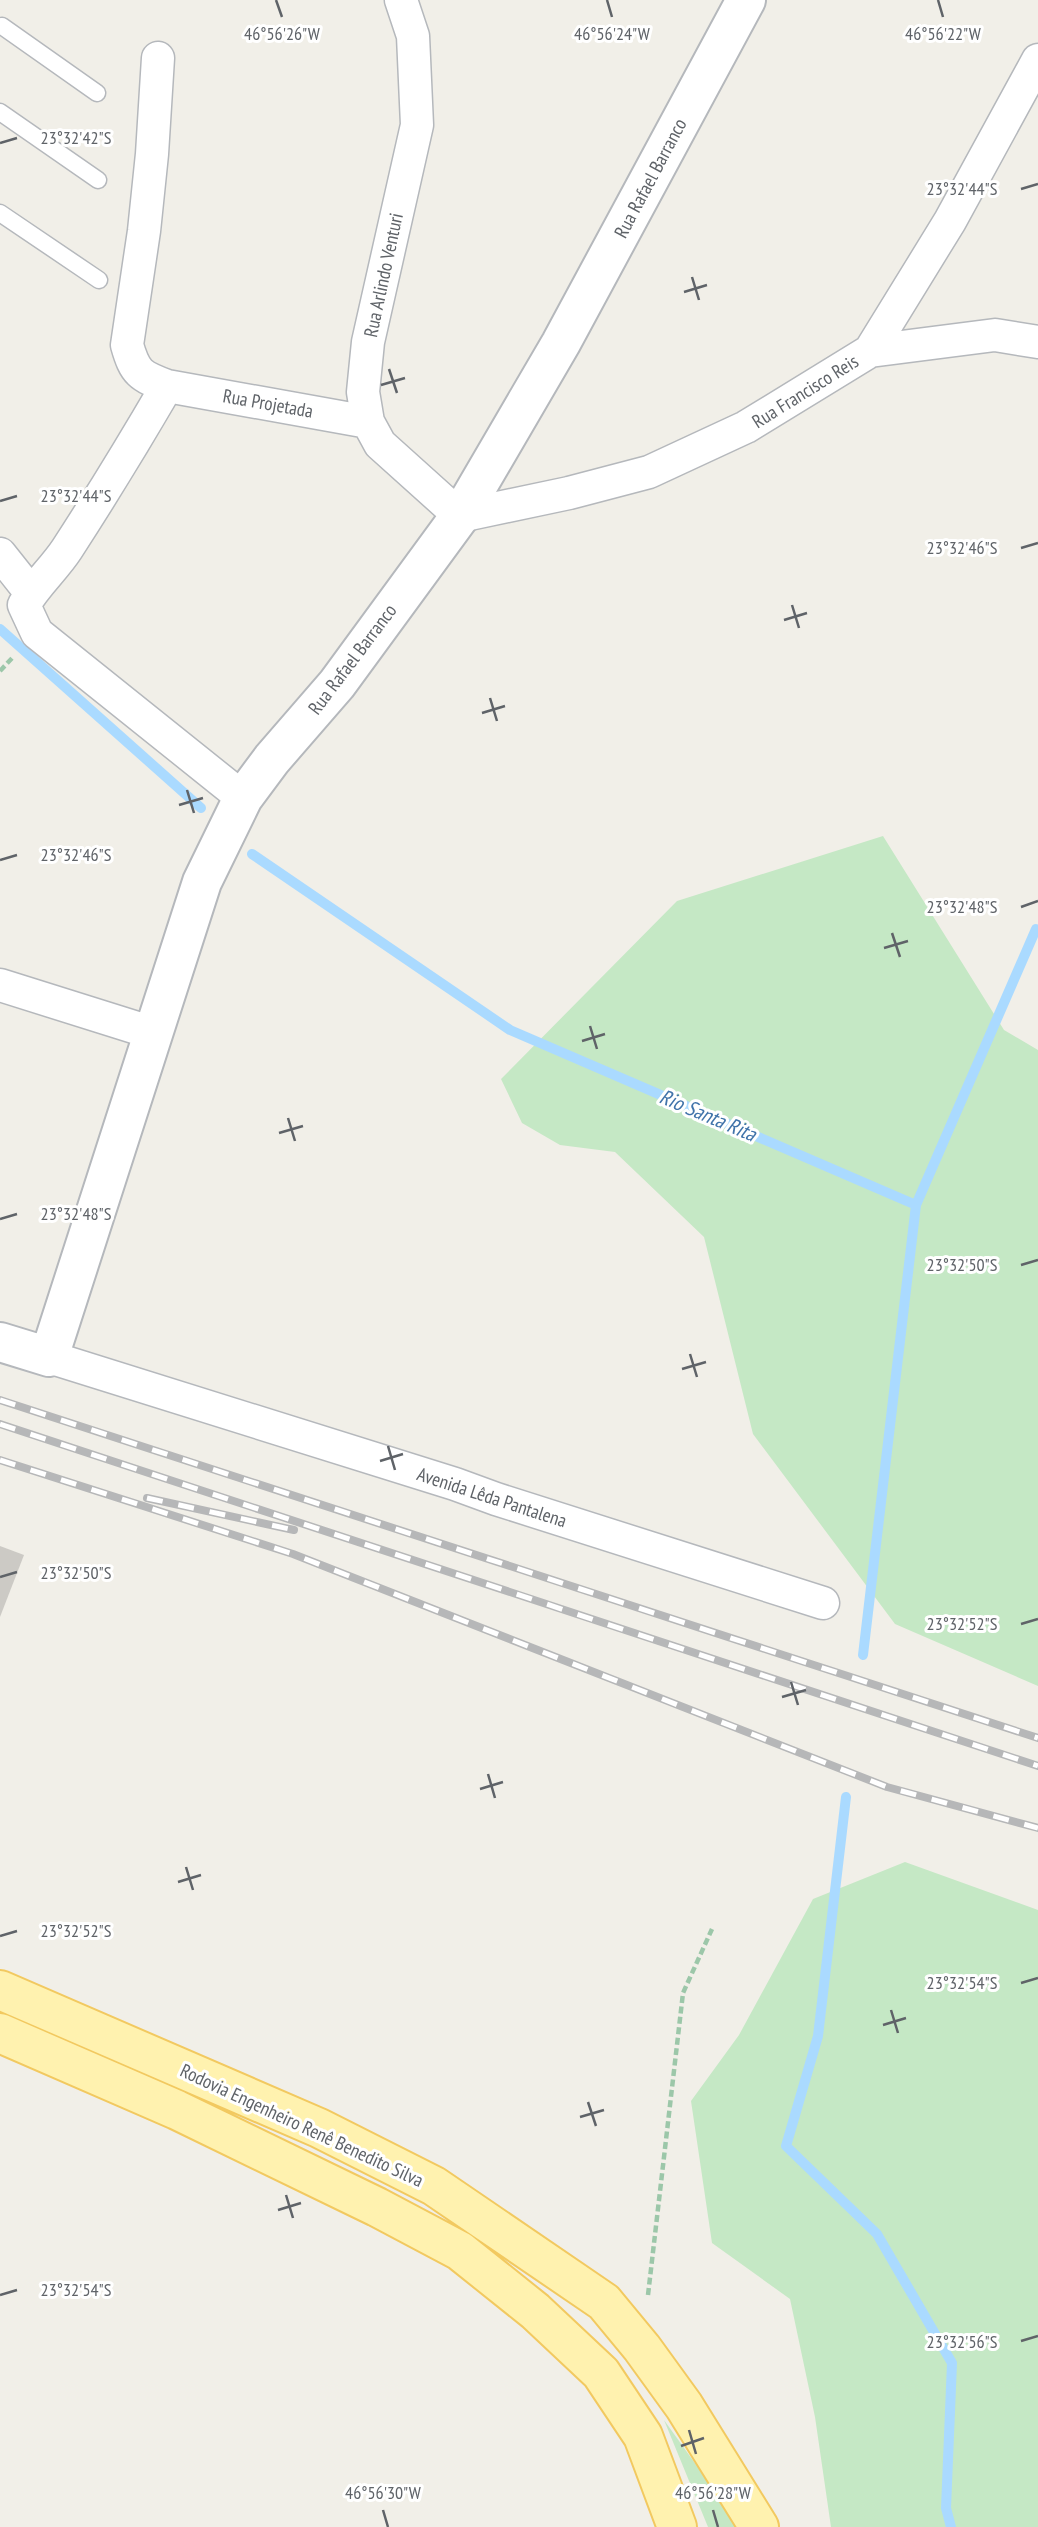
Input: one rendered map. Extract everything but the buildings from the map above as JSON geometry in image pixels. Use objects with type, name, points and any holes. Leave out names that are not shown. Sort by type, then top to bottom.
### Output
[{"type":"main road","name":"Rodovia Engenheiro Renê Benedito Silva","points":[[0,1990],[319,2128],[434,2186],[604,2302],[684,2406],[759,2527]]},
{"type":"main road","name":"Rodovia Engenheiro Renê Benedito Silva","points":[[0,2033],[177,2110],[377,2207],[460,2251],[535,2311],[601,2373],[643,2436],[677,2527]]},
{"type":"street","name":"Rua Arlindo Venturi","points":[[401,0],[413,36],[417,125],[368,342],[363,393],[368,422],[380,444],[460,516]]},
{"type":"street","name":"Rua Rafael Barranco","points":[[49,1357],[202,882],[243,798],[272,759],[337,684],[460,516],[561,343],[746,0]]},
{"type":"street","name":"Rua Projetada","points":[[158,58],[151,167],[127,345],[132,362],[141,376],[167,386],[368,422]]},
{"type":"street","name":"Rua Francisco Reis","points":[[460,516],[569,493],[649,472],[746,427],[870,351],[950,221],[1038,60]]},
{"type":"street","points":[[870,351],[995,335],[1038,342]]},
{"type":"street","points":[[167,386],[124,461],[65,553],[24,605],[37,633],[243,798]]},
{"type":"street","points":[[0,554],[31,593]]},
{"type":"street","points":[[0,985],[153,1033]]},
{"type":"street","name":"Avenida Lêda Pantalena","points":[[0,1342],[455,1483],[496,1499],[823,1603]]},
{"type":"lane","points":[[1,26],[97,93]]},
{"type":"lane","points":[[0,112],[98,180]]},
{"type":"lane","points":[[0,213],[99,280]]},
{"type":"path","points":[[642,2348],[682,1993],[712,1929]]},
{"type":"green space","points":[[883,836],[1004,1030],[1038,1050],[1038,1686],[895,1624],[753,1434],[704,1237],[615,1152],[560,1145],[522,1123],[501,1079],[677,901]]},
{"type":"green space","points":[[905,1862],[1038,1910],[1038,2527],[831,2527],[815,2417],[790,2299],[712,2243],[691,2101],[739,2035],[813,1899]]},
{"type":"green space","points":[[664,2420],[732,2515],[739,2527],[708,2527]]},
{"type":"waterway","points":[[0,629],[201,808]]},
{"type":"waterway","name":"Rio Santa Rita","points":[[252,854],[510,1030],[916,1205],[1036,929]]},
{"type":"waterway","points":[[863,1655],[916,1205]]},
{"type":"waterway","points":[[846,1797],[818,2036],[786,2146],[877,2234],[952,2363],[946,2508],[951,2527]]},
{"type":"railway","points":[[0,1400],[1038,1738]]},
{"type":"railway","points":[[0,1424],[1038,1766]]},
{"type":"railway","points":[[0,1460],[293,1554],[887,1787],[1038,1828]]},
{"type":"railway","points":[[147,1498],[294,1530]]}]
